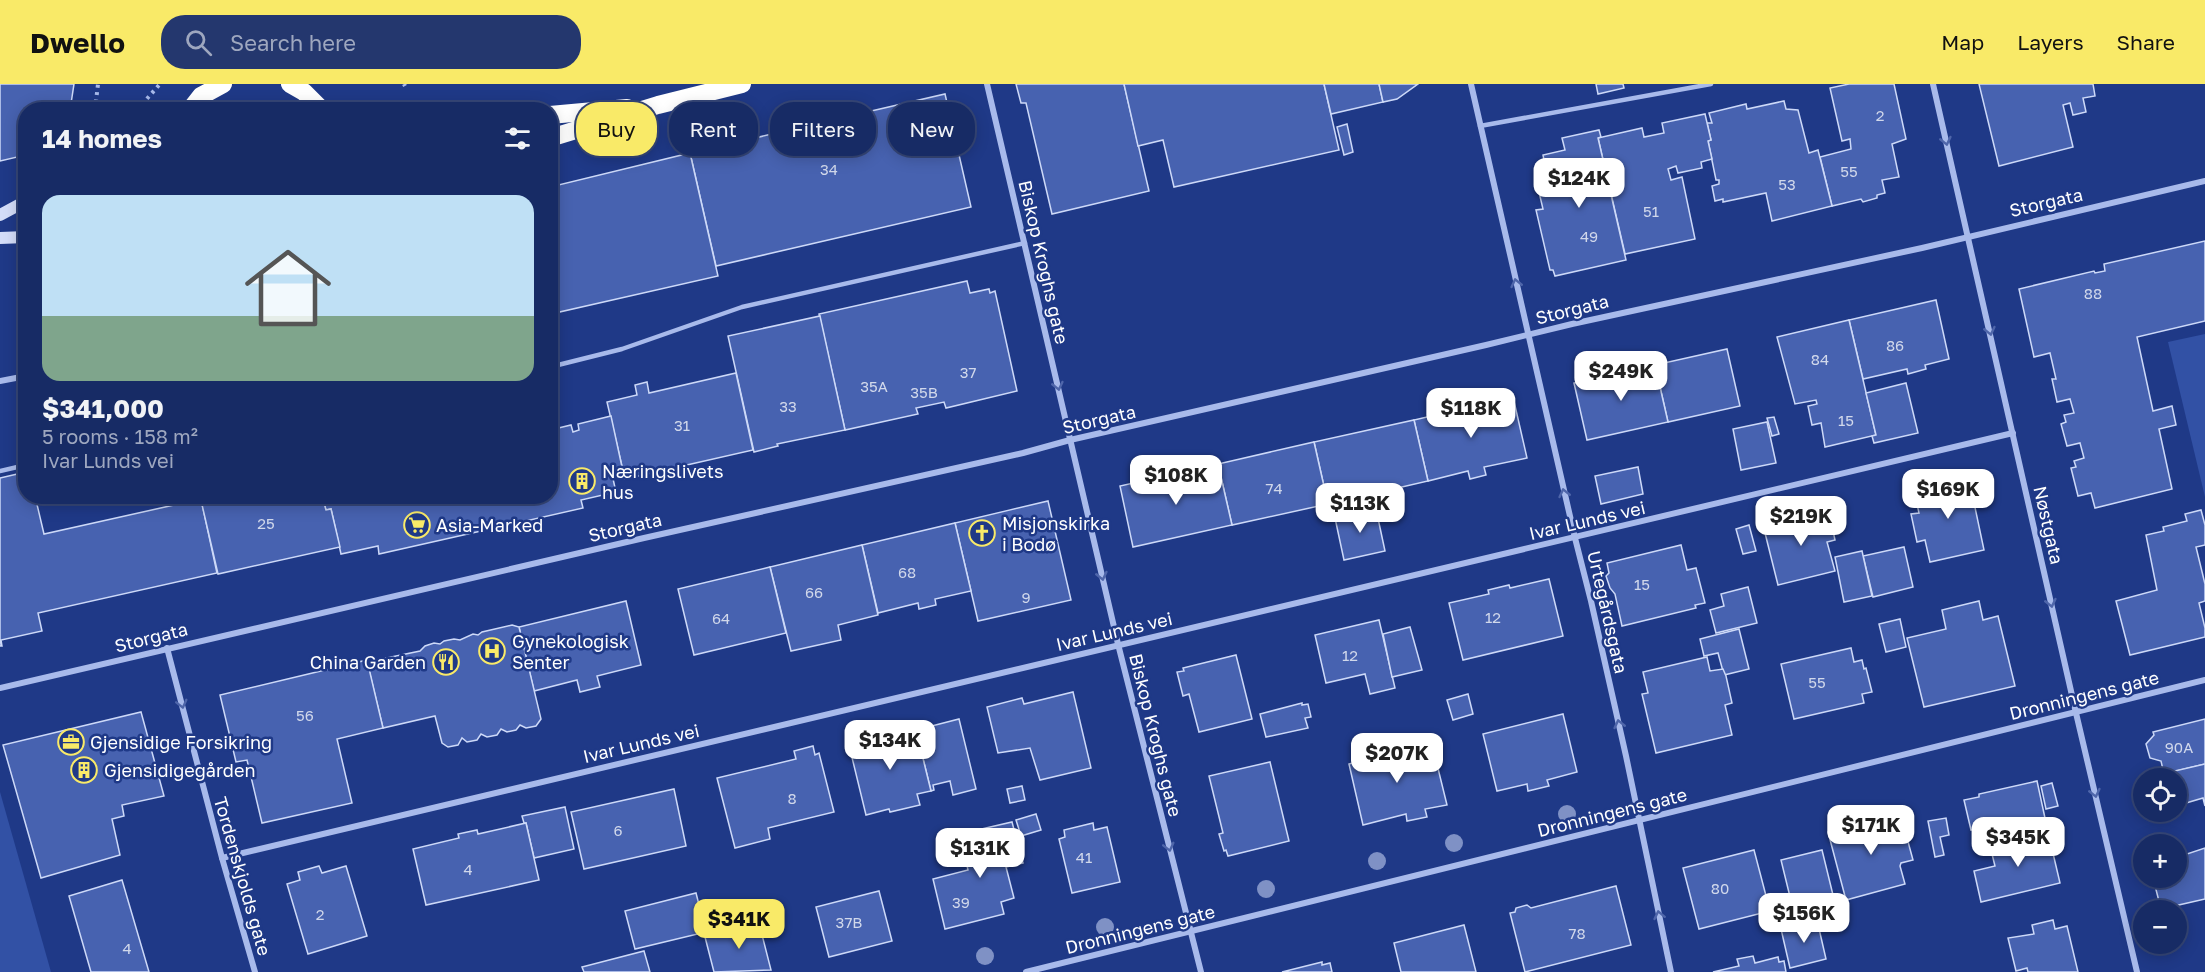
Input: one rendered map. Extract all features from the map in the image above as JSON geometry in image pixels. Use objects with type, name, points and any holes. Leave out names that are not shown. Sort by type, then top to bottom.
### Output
[{"type":"highway","points":[[198,97],[223,84]]},
{"type":"highway","points":[[558,136],[658,105],[742,84]]},
{"type":"highway","points":[[299,87],[314,102]]},
{"type":"highway","points":[[558,114],[658,105]]},
{"type":"street","name":"Biskop Kroghs gate","points":[[987,84],[1118,644],[1201,972]]},
{"type":"street","name":"Urtegårdsgata","points":[[1471,84],[1591,601],[1671,972]]},
{"type":"street","name":"Nøstgata","points":[[1933,84],[2076,713],[2138,972]]},
{"type":"street","name":"Storgata","points":[[0,688],[667,532],[1011,456],[1070,440],[1572,324],[1922,248],[1968,235],[2205,181]]},
{"type":"street","points":[[0,215],[18,205]]},
{"type":"street","points":[[0,238],[18,237]]},
{"type":"street","points":[[0,381],[18,378]]},
{"type":"street","name":"Ivar Lunds vei","points":[[222,858],[1118,644],[2013,434]]},
{"type":"street","name":"Tordenskjolds gate","points":[[167,648],[222,858],[255,972]]},
{"type":"street","name":"Dronningens gate","points":[[1026,972],[2205,680]]},
{"type":"lane","points":[[1480,126],[1711,84]]},
{"type":"lane","points":[[558,364],[622,349],[742,307],[1025,243]]},
{"type":"lane","points":[[0,471],[18,467]]},
{"type":"path","points":[[96,102],[98,84]]},
{"type":"path","points":[[144,102],[160,84]]},
{"type":"shaded area","points":[[2205,334],[2205,497],[2168,342]]},
{"type":"shaded area","points":[[0,792],[51,972],[0,972]]},
{"type":"building","points":[[0,84],[74,84],[71,102],[18,102],[18,157],[0,161]]},
{"type":"building","points":[[1016,84],[1124,84],[1149,191],[1052,214],[1026,103],[1021,103]]},
{"type":"building","points":[[1124,84],[1324,84],[1339,150],[1174,187],[1163,140],[1138,146]]},
{"type":"building","points":[[1324,84],[1379,84],[1383,102],[1331,114]]},
{"type":"building","points":[[1379,84],[1418,84],[1397,99],[1383,102]]},
{"type":"building","points":[[1596,84],[1623,84],[1624,88],[1598,94]]},
{"type":"building","points":[[1849,84],[1894,84],[1906,139],[1892,144],[1899,177],[1882,180],[1885,193],[1863,202],[1861,199],[1832,206],[1820,157],[1851,149],[1850,139],[1842,141],[1830,88]]},
{"type":"building","points":[[1979,84],[2093,84],[2095,96],[2083,98],[2086,112],[2073,115],[2070,103],[2063,105],[2073,147],[1999,166]]},
{"type":"building","points":[[945,94],[947,102],[910,102]]},
{"type":"building","points":[[1784,101],[1786,109],[1798,110],[1809,153],[1818,150],[1832,206],[1772,221],[1766,193],[1723,202],[1723,199],[1715,201],[1712,186],[1719,184],[1719,180],[1716,180],[1708,141],[1711,140],[1707,123],[1712,123],[1709,113],[1746,104],[1747,109]]},
{"type":"building","points":[[888,107],[888,156],[959,156],[971,207],[716,266],[691,156],[758,156],[758,137],[770,134],[770,156],[876,156],[876,110]]},
{"type":"building","points":[[1705,114],[1711,140],[1708,141],[1712,159],[1701,162],[1702,168],[1678,173],[1676,166],[1668,169],[1671,180],[1682,177],[1695,239],[1625,254],[1598,138],[1642,128],[1644,137],[1664,133],[1662,123]]},
{"type":"building","points":[[1347,124],[1353,152],[1344,155],[1337,127]]},
{"type":"building","points":[[1599,130],[1601,137],[1598,138],[1626,260],[1555,276],[1553,270],[1550,270],[1536,210],[1543,209],[1539,192],[1550,190],[1543,155],[1565,150],[1562,138]]},
{"type":"building","points":[[678,156],[691,156],[718,276],[558,312],[558,185]]},
{"type":"building","points":[[2205,241],[2205,321],[2137,337],[2153,411],[2172,406],[2176,425],[2159,429],[2172,489],[2095,508],[2091,493],[2078,496],[2071,468],[2076,467],[2074,461],[2084,458],[2080,443],[2067,446],[2061,424],[2066,422],[2064,415],[2074,413],[2070,399],[2057,402],[2052,379],[2056,379],[2050,353],[2034,357],[2019,289],[2094,271],[2095,273],[2105,271],[2104,264]]},
{"type":"building","points":[[967,281],[970,293],[989,289],[990,293],[995,291],[1017,391],[946,408],[944,402],[916,408],[918,414],[845,430],[819,314]]},
{"type":"building","points":[[1936,300],[1949,359],[1925,365],[1926,369],[1908,374],[1907,369],[1863,379],[1849,320]]},
{"type":"building","points":[[820,316],[845,430],[777,444],[778,446],[754,452],[728,336]]},
{"type":"building","points":[[1849,320],[1876,435],[1825,447],[1821,423],[1812,425],[1808,406],[1817,404],[1816,400],[1795,404],[1777,337]]},
{"type":"building","points":[[1727,349],[1740,406],[1668,422],[1655,365]]},
{"type":"building","points":[[1655,365],[1668,422],[1587,440],[1574,383]]},
{"type":"building","points":[[736,373],[753,450],[625,479],[607,402],[637,395],[635,385],[647,382],[649,393]]},
{"type":"building","points":[[1906,383],[1918,433],[1874,443],[1872,436],[1876,435],[1866,393]]},
{"type":"building","points":[[1513,397],[1527,458],[1484,467],[1486,475],[1470,479],[1468,471],[1428,481],[1414,420]]},
{"type":"building","name":"Næringslivets hus","points":[[611,416],[622,467],[611,470],[616,492],[581,500],[583,508],[379,554],[378,546],[341,554],[331,509],[326,510],[324,504],[558,504],[558,428],[571,425],[573,432],[579,430],[578,424]]},
{"type":"building","points":[[1774,417],[1779,434],[1772,436],[1767,418]]},
{"type":"building","points":[[1414,420],[1428,481],[1328,504],[1314,442]]},
{"type":"building","points":[[1767,422],[1776,463],[1741,470],[1733,429]]},
{"type":"building","points":[[1314,442],[1328,504],[1232,525],[1218,464]]},
{"type":"building","points":[[1218,464],[1232,525],[1133,547],[1120,486]]},
{"type":"building","points":[[1638,467],[1643,494],[1601,504],[1595,476]]},
{"type":"building","points":[[18,474],[18,504],[37,504],[44,534],[179,504],[202,504],[217,573],[38,613],[42,631],[1,640],[2,646],[0,646],[0,478]]},
{"type":"building","points":[[1960,477],[1964,480],[1969,479],[1984,550],[1930,562],[1925,540],[1917,542],[1911,514],[1919,513],[1914,491],[1943,485],[1945,480]]},
{"type":"building","points":[[1048,501],[1071,600],[978,621],[955,523]]},
{"type":"building","points":[[202,504],[324,504],[326,510],[331,509],[340,547],[218,574]]},
{"type":"building","points":[[1376,509],[1385,551],[1344,560],[1335,518]]},
{"type":"building","points":[[2201,510],[2205,525],[2205,545],[2196,547],[2205,584],[2205,601],[2199,603],[2205,637],[2130,655],[2116,601],[2157,590],[2146,535],[2164,531],[2163,527],[2187,521],[2185,514]]},
{"type":"building","points":[[1820,511],[1821,515],[1829,513],[1835,540],[1827,542],[1835,571],[1778,585],[1763,525]]},
{"type":"building","points":[[955,523],[971,591],[935,599],[936,605],[919,609],[918,603],[878,613],[862,545]]},
{"type":"building","points":[[1749,525],[1756,551],[1743,554],[1736,529]]},
{"type":"building","points":[[862,545],[878,615],[838,625],[841,640],[791,651],[770,567]]},
{"type":"building","points":[[1681,545],[1687,570],[1696,568],[1705,603],[1695,605],[1696,608],[1622,626],[1615,594],[1606,576],[1609,573],[1607,563]]},
{"type":"building","points":[[1904,547],[1913,587],[1873,597],[1863,556]]},
{"type":"building","points":[[1862,551],[1872,596],[1844,602],[1835,557]]},
{"type":"building","points":[[770,567],[786,633],[694,655],[678,589]]},
{"type":"building","points":[[1549,579],[1563,636],[1463,660],[1449,603],[1489,594],[1488,590],[1509,585],[1510,588]]},
{"type":"building","points":[[1748,587],[1757,623],[1716,633],[1710,610],[1724,606],[1721,594]]},
{"type":"building","points":[[626,601],[641,665],[597,676],[600,687],[580,692],[577,680],[534,691],[519,627]]},
{"type":"building","points":[[1979,601],[1983,620],[1998,616],[2015,686],[1924,707],[1907,638],[1946,629],[1942,610]]},
{"type":"building","points":[[1900,619],[1906,647],[1886,652],[1879,624]]},
{"type":"building","points":[[1379,620],[1395,688],[1370,694],[1365,674],[1326,683],[1315,635]]},
{"type":"building","points":[[512,625],[519,627],[541,719],[536,726],[526,728],[520,725],[516,730],[507,732],[501,729],[497,735],[487,737],[481,734],[477,740],[467,742],[462,738],[458,745],[448,747],[442,743],[435,716],[383,728],[367,662],[420,651],[425,646],[434,643],[460,640],[473,634],[478,635]]},
{"type":"building","points":[[1410,627],[1422,670],[1392,677],[1383,634]]},
{"type":"building","points":[[1739,629],[1749,669],[1724,675],[1718,653],[1704,656],[1700,639]]},
{"type":"building","points":[[1851,648],[1854,662],[1862,660],[1864,669],[1866,668],[1872,692],[1862,694],[1864,703],[1794,719],[1781,664]]},
{"type":"building","points":[[1236,655],[1252,719],[1199,732],[1189,694],[1183,696],[1177,672],[1184,671],[1183,668]]},
{"type":"building","points":[[1707,657],[1710,671],[1723,669],[1726,676],[1732,703],[1725,705],[1732,735],[1656,753],[1642,694],[1648,693],[1643,672]]},
{"type":"building","points":[[367,660],[383,728],[337,739],[352,803],[262,823],[247,760],[236,762],[220,695]]},
{"type":"building","points":[[1073,692],[1091,768],[1040,780],[1030,748],[998,753],[987,707],[1022,698],[1024,704]]},
{"type":"building","points":[[1468,694],[1473,714],[1453,720],[1447,700]]},
{"type":"building","points":[[1302,703],[1302,705],[1308,704],[1311,717],[1305,718],[1308,728],[1266,737],[1260,714]]},
{"type":"building","name":"Gjensidigegården","points":[[141,712],[164,796],[122,805],[124,816],[112,819],[120,855],[41,878],[3,745]]},
{"type":"building","points":[[1563,714],[1577,772],[1547,780],[1549,786],[1528,791],[1527,784],[1497,791],[1483,734]]},
{"type":"building","points":[[959,719],[976,789],[953,795],[950,781],[933,785],[934,790],[931,791],[916,730]]},
{"type":"building","points":[[2205,719],[2205,764],[2187,768],[2163,768],[2161,761],[2150,758],[2146,744],[2154,735],[2153,732]]},
{"type":"building","points":[[899,729],[900,733],[916,730],[931,791],[917,794],[920,805],[866,815],[848,741]]},
{"type":"building","points":[[1432,744],[1447,805],[1425,809],[1427,817],[1407,821],[1406,814],[1363,825],[1349,764],[1356,762],[1355,756],[1376,751],[1377,757]]},
{"type":"building","points":[[813,746],[815,755],[819,753],[834,812],[768,828],[770,839],[735,848],[717,778],[796,759],[794,751]]},
{"type":"building","points":[[1270,762],[1289,841],[1228,856],[1226,850],[1224,851],[1219,834],[1223,833],[1209,776]]},
{"type":"building","points":[[2205,764],[2205,806],[2203,798],[2187,803],[2187,768]]},
{"type":"building","points":[[2037,781],[2048,832],[1990,846],[1986,827],[1971,830],[1964,800],[1979,797],[1979,794]]},
{"type":"building","points":[[2052,783],[2058,806],[2046,809],[2041,786]]},
{"type":"building","points":[[1022,786],[1025,800],[1010,803],[1007,789]]},
{"type":"building","points":[[674,789],[686,846],[584,869],[571,812]]},
{"type":"building","points":[[565,807],[574,849],[534,858],[526,823],[522,816]]},
{"type":"building","points":[[1036,814],[1041,830],[1021,836],[1016,820]]},
{"type":"building","points":[[1889,816],[1890,819],[1901,816],[1913,860],[1901,863],[1900,866],[1905,884],[1846,900],[1828,832]]},
{"type":"building","points":[[1946,818],[1949,835],[1940,837],[1944,855],[1935,857],[1928,821]]},
{"type":"building","points":[[1012,822],[1023,863],[1006,867],[1014,898],[1001,902],[1004,914],[945,929],[933,879],[968,870],[964,852],[981,848],[977,830]]},
{"type":"building","points":[[526,823],[539,880],[426,905],[413,849],[459,838],[458,834],[477,830],[478,834]]},
{"type":"building","points":[[1093,823],[1094,830],[1107,827],[1120,882],[1072,893],[1059,839],[1065,837],[1064,830]]},
{"type":"building","points":[[2048,832],[2060,883],[1981,902],[1974,871],[1995,866],[1990,846]]},
{"type":"building","points":[[2205,848],[2205,899],[2187,903],[2187,900],[2159,900],[2156,888],[2187,888],[2187,854]]},
{"type":"building","points":[[1754,850],[1770,911],[1699,929],[1683,868]]},
{"type":"building","points":[[1822,850],[1833,895],[1792,905],[1781,860]]},
{"type":"building","points":[[319,866],[322,873],[346,866],[367,936],[308,954],[287,884],[300,880],[298,872]]},
{"type":"building","points":[[122,880],[149,972],[91,972],[69,896]]},
{"type":"building","points":[[1616,886],[1631,945],[1525,972],[1510,913],[1515,912],[1516,908],[1527,905],[1531,908]]},
{"type":"building","points":[[879,891],[892,941],[829,957],[816,907]]},
{"type":"building","points":[[696,893],[706,932],[635,949],[625,911]]},
{"type":"building","points":[[1817,920],[1826,959],[1790,968],[1781,929]]},
{"type":"building","points":[[2053,920],[2055,929],[2067,926],[2078,972],[2028,972],[2027,968],[2016,971],[2008,938],[2034,934],[2032,925]]},
{"type":"building","points":[[759,923],[771,970],[714,972],[705,937]]},
{"type":"building","points":[[1464,925],[1476,972],[1401,972],[1394,943]]},
{"type":"building","points":[[644,951],[650,972],[584,972],[582,967]]},
{"type":"building","points":[[1753,956],[1755,963],[1778,957],[1779,962],[1784,961],[1786,972],[1713,972],[1739,966],[1737,959]]},
{"type":"building","points":[[1322,962],[1322,965],[1330,963],[1332,972],[1282,972]]},
{"type":"place","name":"Næringslivets hus","points":[[582,481]]},
{"type":"place","name":"Asia-Marked","points":[[417,525]]},
{"type":"place","name":"Misjonskirka i Bodø","points":[[982,533]]},
{"type":"place","name":"Gynekologisk Senter","points":[[492,651]]},
{"type":"place","name":"China Garden","points":[[446,662]]},
{"type":"place","name":"Gjensidige Forsikring","points":[[71,742]]},
{"type":"place","name":"Gjensidigegården","points":[[84,770]]}]
